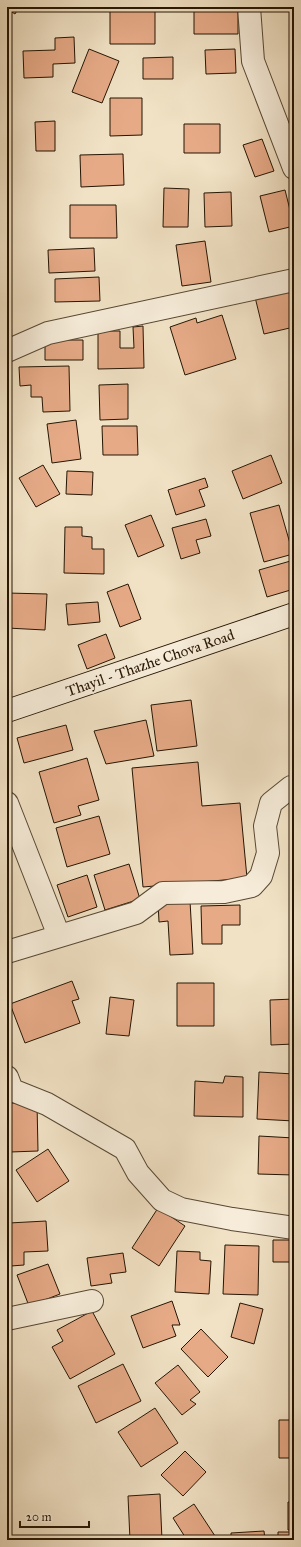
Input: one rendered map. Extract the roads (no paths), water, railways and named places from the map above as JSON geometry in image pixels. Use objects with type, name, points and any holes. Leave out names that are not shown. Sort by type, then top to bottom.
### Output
[{"type":"street","points":[[249,7],[253,61],[285,123],[294,168]]},
{"type":"street","points":[[7,351],[48,333],[294,280]]},
{"type":"street","name":"Thayil - Thazhe Chova Road","points":[[7,711],[294,614]]},
{"type":"street","points":[[7,952],[136,913],[162,893],[224,892],[252,886],[261,876],[268,853],[266,826],[271,802],[291,787],[294,787]]},
{"type":"street","points":[[7,803],[59,936]]},
{"type":"street","points":[[7,1077],[12,1090],[47,1104],[125,1149],[138,1173],[162,1200],[181,1210],[294,1228]]},
{"type":"street","points":[[7,1319],[92,1301]]}]
